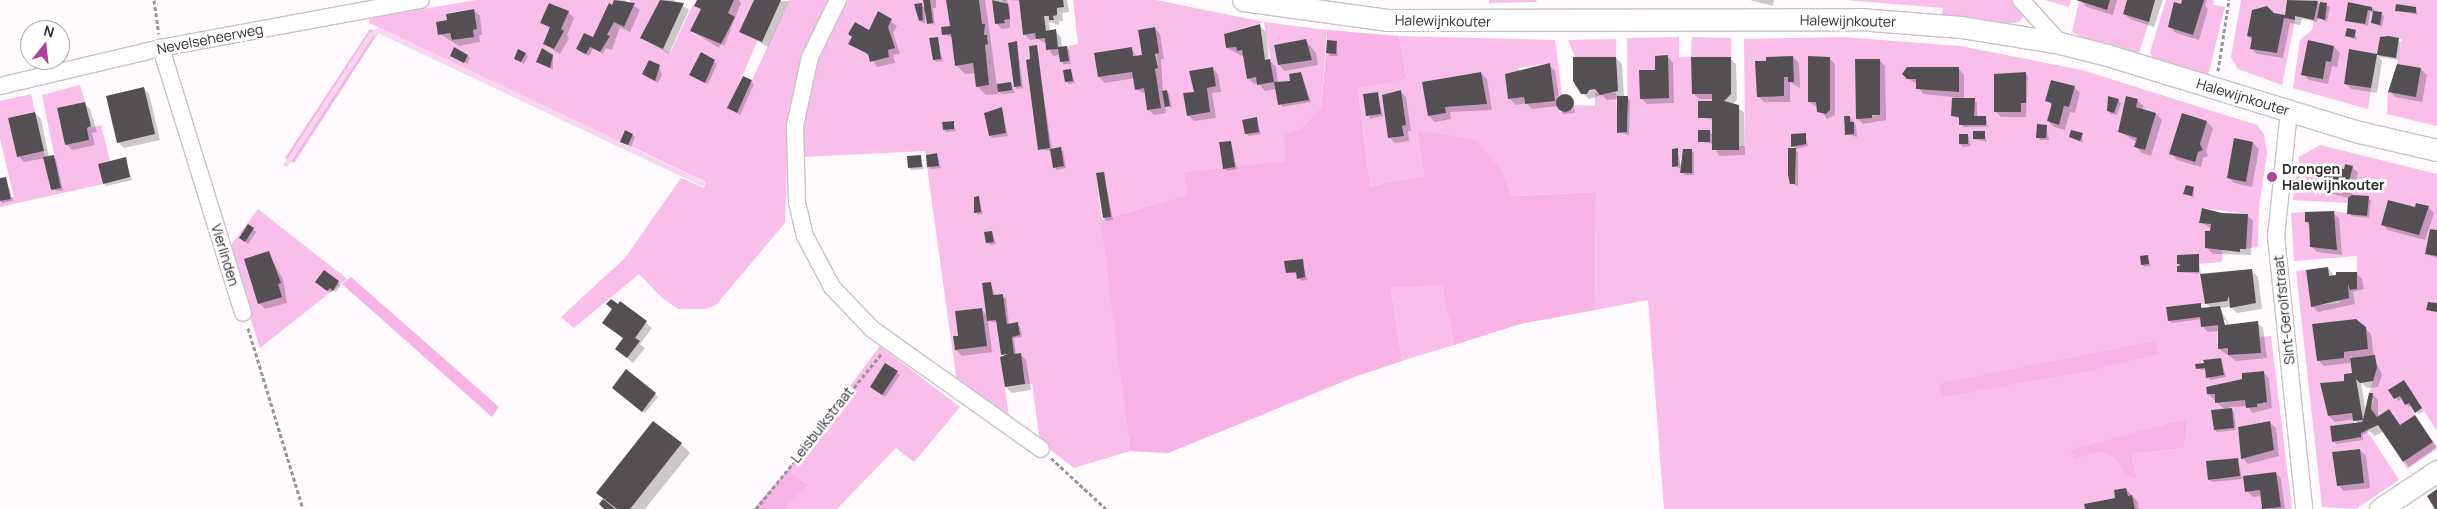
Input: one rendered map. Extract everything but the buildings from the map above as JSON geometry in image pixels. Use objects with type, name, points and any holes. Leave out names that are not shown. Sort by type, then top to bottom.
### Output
[{"type":"street","name":"Nevelseheerweg","points":[[0,86],[161,48],[421,0]]},
{"type":"street","points":[[838,0],[812,50],[794,126],[797,202],[805,236],[832,287],[851,309],[890,342],[1040,449]]},
{"type":"street","name":"Halewijnkouter","points":[[1243,0],[1388,20],[1859,20],[1961,27],[2060,43],[2216,88],[2358,132],[2437,150]]},
{"type":"street","points":[[2021,0],[2060,43]]},
{"type":"street","name":"Vierlinden","points":[[161,48],[244,313]]},
{"type":"street","name":"Sint-Gerolfstraat","points":[[2289,111],[2276,236],[2304,509]]},
{"type":"street","points":[[2380,509],[2437,471]]},
{"type":"path","points":[[154,0],[161,48]]},
{"type":"path","points":[[2216,88],[2229,0]]},
{"type":"path","points":[[244,313],[303,509]]},
{"type":"path","name":"Leisbulkstraat","points":[[756,509],[890,342]]},
{"type":"path","points":[[1040,449],[1106,509]]},
{"type":"shaded area","points":[[476,0],[614,0],[612,5],[609,4],[593,37],[584,33],[576,49],[586,54],[590,47],[600,52],[614,22],[624,27],[635,4],[628,0],[660,0],[640,38],[670,53],[695,0],[694,6],[701,9],[691,32],[721,44],[735,17],[728,13],[734,0],[754,0],[739,32],[758,40],[728,108],[737,113],[789,0],[832,0],[788,136],[785,223],[716,305],[706,309],[678,309],[661,297],[639,274],[574,328],[561,317],[625,258],[681,178],[704,188],[706,182],[628,145],[633,133],[625,130],[620,142],[369,23],[369,18]],"holes":[[[550,3],[569,11],[561,29],[564,31],[554,49],[543,44],[550,27],[540,23]],[[474,9],[477,29],[473,30],[474,36],[452,40],[450,33],[439,35],[437,22],[447,20],[447,13]],[[454,48],[468,55],[464,62],[450,56]],[[701,52],[715,61],[705,82],[689,75]]]},
{"type":"shaded area","points":[[846,0],[923,0],[931,15],[930,0],[946,0],[950,26],[942,27],[942,35],[951,34],[955,66],[973,63],[976,87],[989,85],[985,45],[988,44],[987,35],[984,35],[985,25],[982,24],[979,0],[992,0],[995,24],[1010,19],[1008,4],[1003,4],[1002,0],[1019,0],[1023,35],[1035,33],[1036,39],[1045,38],[1046,50],[1058,49],[1060,62],[1069,61],[1067,46],[1078,44],[1073,0],[1156,0],[1264,22],[1327,30],[1321,107],[1301,129],[1286,161],[1235,167],[1231,141],[1219,142],[1223,169],[1184,172],[1188,195],[1111,217],[1096,173],[1130,451],[1074,468],[1040,442],[1032,384],[1025,384],[1021,353],[1014,354],[1012,337],[1020,335],[1018,322],[1007,324],[1003,294],[993,295],[982,283],[987,321],[996,320],[1009,417],[957,383],[927,167],[939,166],[937,153],[926,155],[925,151],[804,157],[803,123],[810,83],[823,44]],"holes":[[[922,3],[923,20],[919,21],[915,5]],[[878,11],[892,19],[888,27],[895,48],[888,50],[889,57],[870,62],[868,54],[849,44],[852,37],[848,34],[855,22],[869,30]],[[1264,22],[1274,82],[1258,85],[1256,77],[1247,79],[1242,50],[1237,51],[1236,47],[1226,48],[1224,34]],[[1155,27],[1158,68],[1155,69],[1147,110],[1144,88],[1135,89],[1132,72],[1098,77],[1094,53],[1142,55],[1138,30]],[[938,38],[941,59],[933,60],[929,39]],[[1306,39],[1312,60],[1278,65],[1274,45]],[[1017,42],[1021,86],[1014,87],[1008,43]],[[1036,45],[1050,148],[1038,150],[1026,60],[1030,59],[1029,46]],[[1213,67],[1216,86],[1207,88],[1210,112],[1187,116],[1183,94],[1194,92],[1189,71]],[[1301,72],[1309,100],[1278,105],[1274,83],[1290,81],[1289,74]],[[1002,107],[1006,133],[989,136],[984,113]],[[953,121],[954,129],[943,130],[942,122]],[[974,197],[979,197],[981,212],[974,212]],[[982,308],[986,346],[955,350],[953,336],[958,336],[955,311]]]},
{"type":"shaded area","points":[[1489,0],[1536,0],[1537,2],[1489,3]]},
{"type":"shaded area","points":[[1846,0],[2012,0],[2022,10],[2023,17],[2019,22],[2005,24],[1942,15],[1943,8]]},
{"type":"shaded area","points":[[2045,0],[2071,0],[2069,7]]},
{"type":"shaded area","points":[[2110,0],[2127,0],[2123,14],[2149,22],[2138,56],[2095,44],[2072,32],[2079,1],[2107,10]]},
{"type":"shaded area","points":[[2166,0],[2214,0],[2213,5],[2225,7],[2208,75],[2153,59],[2150,52]]},
{"type":"shaded area","points":[[2241,0],[2287,0],[2285,15],[2274,13],[2267,6],[2252,10],[2247,36],[2252,37],[2250,49],[2277,53],[2284,18],[2295,20],[2282,85],[2238,69],[2231,57]]},
{"type":"shaded area","points":[[2314,0],[2437,0],[2437,126],[2387,114],[2388,92],[2416,96],[2421,69],[2397,64],[2402,39],[2380,37],[2377,54],[2349,50],[2344,83],[2371,88],[2368,109],[2293,88],[2300,40],[2312,30],[2318,1]],"holes":[[[2320,2],[2327,4],[2324,20],[2317,18]],[[2348,2],[2372,7],[2371,11],[2368,10],[2365,24],[2345,21]],[[2396,5],[2416,7],[2416,13],[2395,11]],[[2373,11],[2382,12],[2379,25],[2371,23]],[[2308,41],[2334,46],[2331,62],[2326,61],[2323,79]]]},
{"type":"shaded area","points":[[370,29],[378,33],[294,163],[285,158]]},
{"type":"shaded area","points":[[1327,30],[1399,36],[1407,79],[1358,88],[1370,186],[1424,176],[1417,131],[1476,140],[1503,172],[1512,196],[1596,192],[1595,310],[1520,324],[1454,345],[1442,285],[1391,288],[1402,361],[1357,376],[1168,453],[1130,451],[1101,220],[1187,195],[1184,172],[1286,161],[1284,134],[1301,129],[1321,107],[1326,53],[1336,54],[1327,40]]},
{"type":"shaded area","points":[[1399,36],[1555,40],[1562,95],[1557,96],[1559,112],[1573,110],[1573,105],[1595,106],[1595,93],[1616,93],[1618,133],[1627,132],[1627,38],[1679,37],[1679,57],[1691,57],[1692,37],[1731,38],[1731,57],[1692,57],[1692,93],[1712,94],[1712,101],[1698,101],[1712,118],[1712,150],[1739,150],[1739,146],[1745,146],[1744,39],[1843,37],[1960,46],[2082,70],[2257,125],[2264,134],[2267,154],[2259,206],[2258,247],[2246,249],[2247,214],[2202,208],[2199,223],[2211,224],[2210,231],[2205,231],[2205,248],[2222,249],[2222,262],[2199,264],[2177,255],[2177,272],[2199,272],[2205,304],[2166,307],[2168,320],[2200,317],[2218,325],[2217,348],[2228,348],[2229,355],[2261,353],[2259,337],[2271,336],[2292,509],[2135,509],[2132,495],[2128,496],[2126,488],[2114,490],[2115,498],[2084,504],[2085,509],[1664,509],[1648,300],[1595,310],[1596,192],[1512,196],[1503,172],[1417,131],[1424,176],[1370,186],[1358,87],[1407,79]],"holes":[[[1655,56],[1668,56],[1640,98],[1655,70]],[[1808,57],[1830,57],[1830,109],[1826,114],[1817,112],[1816,102],[1808,102]],[[1880,59],[1880,115],[1857,119]],[[1550,63],[1555,101],[1525,104],[1524,97],[1509,99],[1505,74],[1519,72],[1519,68]],[[1907,67],[1959,67],[1959,92],[1916,89],[1916,79],[1907,79],[1902,74]],[[1481,72],[1487,104],[1445,107],[1446,113],[1428,116],[1423,82]],[[2051,80],[2075,86],[2069,107],[2064,106],[2059,125],[2047,121],[2052,103],[2045,100]],[[1401,90],[1406,125],[1402,126],[1404,135],[1389,138],[1382,96]],[[1377,92],[1381,114],[1366,116],[1363,94]],[[2108,96],[2118,99],[2114,113],[2107,111]],[[2126,96],[2138,99],[2136,107],[2156,113],[2145,150],[2134,147],[2137,138],[2118,132]],[[1952,98],[1974,98],[1974,116],[1986,116],[1986,125],[1959,125],[1959,117],[1952,116]],[[2182,114],[2207,121],[2200,144],[2203,150],[2198,152]],[[1844,116],[1850,116],[1850,122],[1854,123],[1854,134],[1845,135]],[[1973,131],[1985,131],[1985,139],[1973,139]],[[1806,133],[1796,144],[1795,184],[1790,184],[1791,134]],[[1959,134],[1968,134],[1968,144],[1959,144]],[[2234,139],[2253,142],[2246,181],[2227,178]],[[1692,149],[1692,173],[1680,173],[1680,159]],[[2221,358],[2224,375],[2206,377],[2205,368],[2196,369],[2203,360]],[[2264,371],[2267,402],[2257,404],[2257,407],[2246,408],[2245,400],[2216,403],[2215,394],[2207,394],[2206,387],[2242,379],[2242,373]],[[2231,408],[2234,428],[2214,430],[2211,410]],[[2177,421],[2187,421],[2184,448],[2132,454],[2137,478],[2126,475],[2114,458],[2100,452],[2072,451]],[[2270,421],[2273,450],[2241,458],[2238,427]],[[2238,458],[2240,476],[2208,480],[2207,461]],[[2276,472],[2262,508],[2260,490],[2245,492]]]},
{"type":"shaded area","points":[[1616,39],[1616,57],[1575,57],[1568,40]]},
{"type":"shaded area","points":[[80,85],[85,102],[57,109],[65,145],[89,140],[87,128],[101,125],[110,161],[98,164],[103,184],[0,207],[0,201],[14,197],[0,139],[0,101],[31,94],[35,112],[8,118],[17,157],[44,151],[50,190],[61,188],[42,95]]},
{"type":"shaded area","points":[[2320,145],[2437,174],[2437,230],[2430,229],[2425,254],[2437,256],[2437,303],[2428,302],[2426,310],[2437,312],[2437,431],[2404,380],[2389,390],[2394,399],[2400,396],[2405,405],[2409,403],[2415,415],[2400,425],[2389,409],[2377,417],[2371,409],[2374,400],[2369,393],[2377,368],[2375,355],[2350,358],[2352,373],[2344,374],[2344,381],[2320,383],[2328,416],[2352,413],[2354,423],[2330,426],[2332,442],[2361,437],[2361,433],[2366,429],[2399,480],[2356,509],[2322,507],[2296,271],[2306,270],[2311,306],[2339,303],[2339,299],[2349,298],[2348,284],[2351,290],[2357,288],[2357,256],[2294,261],[2291,213],[2305,212],[2305,222],[2309,222],[2310,247],[2329,247],[2329,250],[2337,249],[2334,211],[2367,216],[2352,198],[2348,198],[2347,203],[2293,200],[2299,157]],"holes":[[[2319,163],[2344,169],[2345,164],[2353,166],[2346,193],[2314,185]],[[2388,200],[2415,207],[2417,203],[2429,206],[2419,234],[2381,224]],[[2356,319],[2366,327],[2368,349],[2344,352],[2344,358],[2317,361],[2312,324]],[[2360,449],[2364,483],[2337,486],[2332,452]]]},
{"type":"shaded area","points":[[258,209],[347,279],[260,348],[228,249]]},
{"type":"shaded area","points":[[351,277],[499,407],[492,417],[342,284]]},
{"type":"shaded area","points":[[1442,284],[1454,345],[1402,361],[1391,288]]},
{"type":"shaded area","points":[[2155,341],[2159,354],[2088,371],[1942,397],[1939,384]]},
{"type":"shaded area","points":[[880,346],[960,407],[914,462],[896,448],[837,509],[784,509],[809,485],[787,470]]},
{"type":"shaded area","points":[[2177,421],[2187,421],[2184,448],[2132,454],[2137,479],[2126,475],[2114,458],[2100,452],[2074,459],[2071,450]]},
{"type":"shaded area","points":[[2433,442],[2437,449],[2407,469],[2403,462]]},
{"type":"shaded area","points":[[787,470],[809,485],[784,509],[753,509]]},
{"type":"waterway","points":[[286,164],[370,35],[378,30],[702,183]]},
{"type":"place","name":"Drongen Halewijnkouter","points":[[2272,177]]}]
